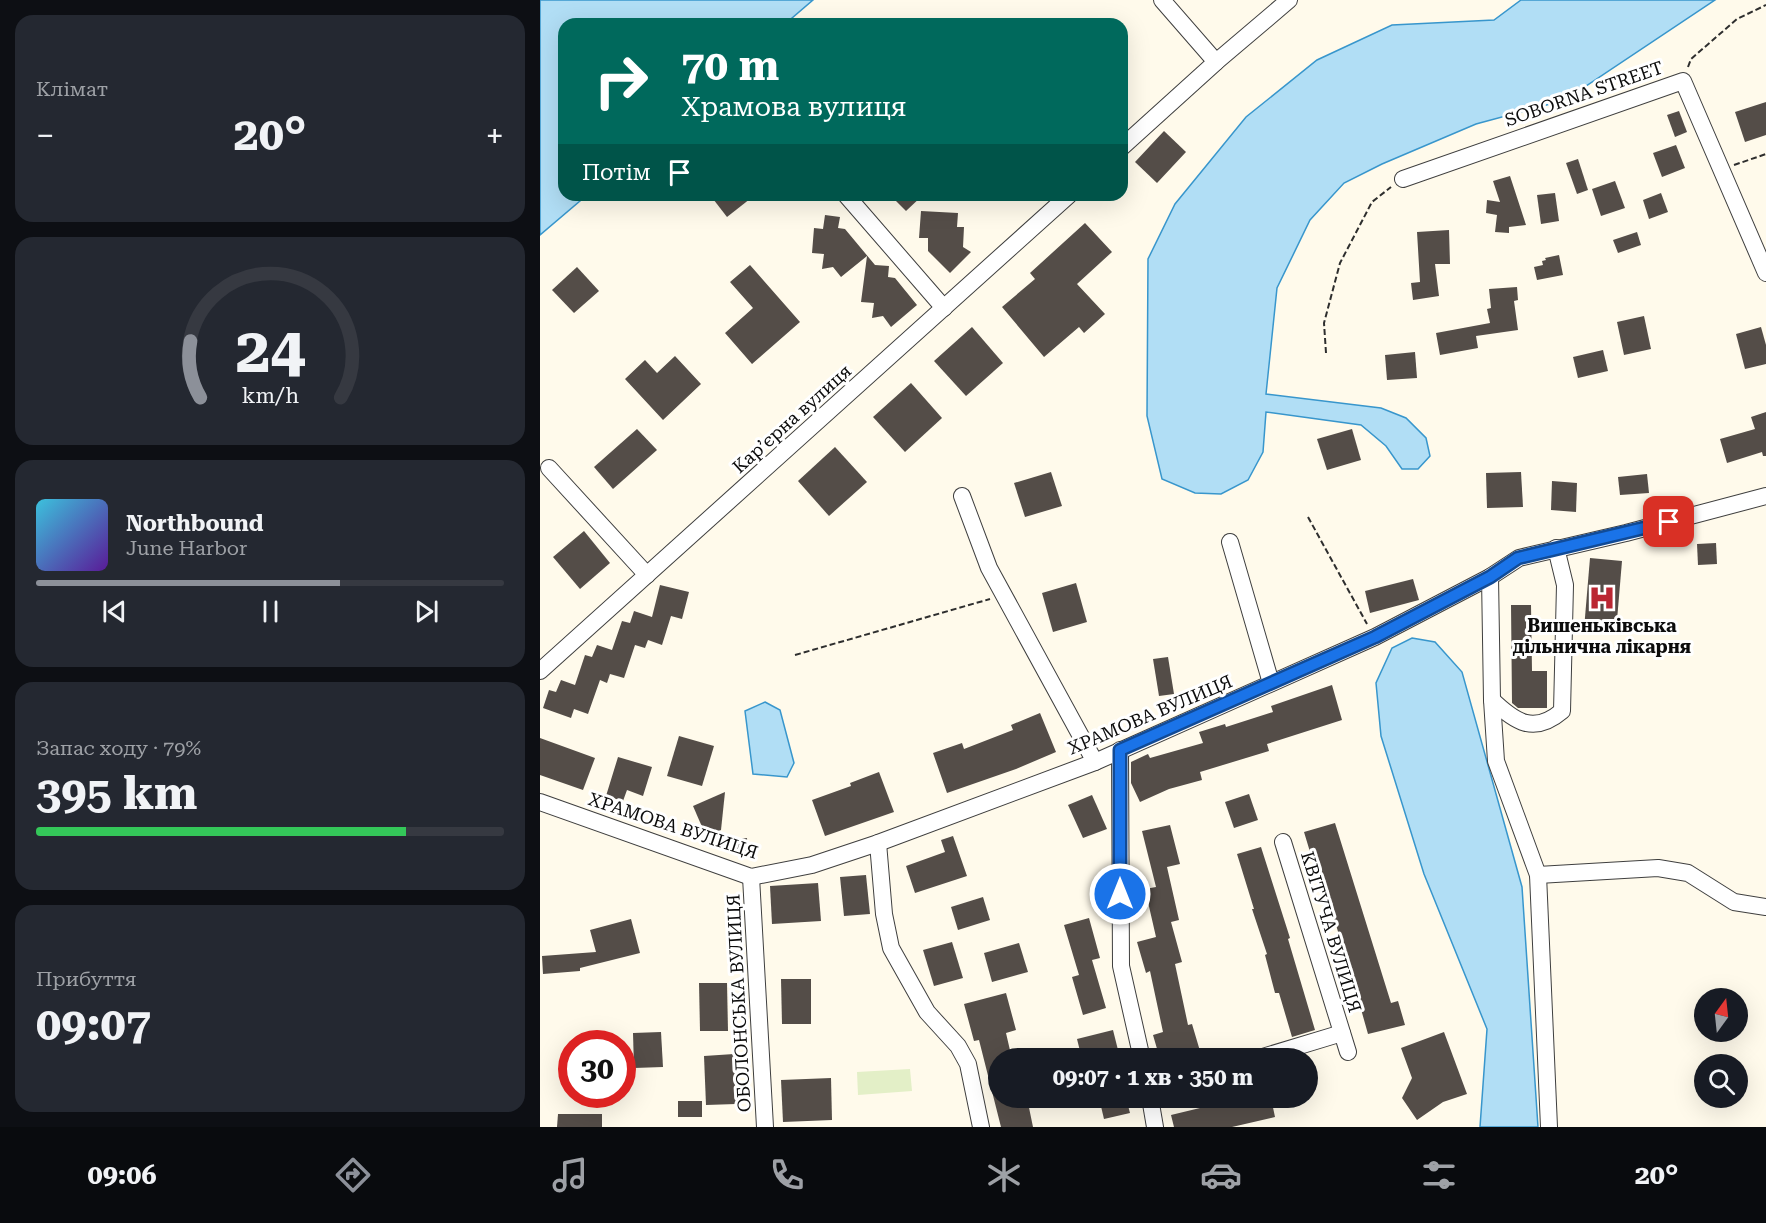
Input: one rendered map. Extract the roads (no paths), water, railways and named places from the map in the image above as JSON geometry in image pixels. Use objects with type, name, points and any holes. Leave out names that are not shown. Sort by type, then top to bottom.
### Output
[{"type":"street","points":[[1162,0],[1216,62]]},
{"type":"street","points":[[1128,142],[1289,0]]},
{"type":"street","name":"SOBORNA STREET","points":[[1403,178],[1683,81],[1766,273]]},
{"type":"street","points":[[851,201],[944,308]]},
{"type":"street","name":"Карʼєрна вулиця","points":[[540,671],[1062,201]]},
{"type":"street","points":[[549,468],[647,575]]},
{"type":"street","points":[[962,496],[989,568],[1095,762]]},
{"type":"street","name":"ХРАМОВА ВУЛИЦЯ","points":[[540,802],[751,877],[812,865],[878,843],[1095,762],[1375,637],[1490,577],[1518,558],[1626,533],[1766,496]]},
{"type":"street","points":[[1230,542],[1271,684]]},
{"type":"street","points":[[1492,700],[1510,718],[1528,724],[1549,722],[1562,711],[1565,585],[1556,548]]},
{"type":"street","points":[[1490,577],[1492,700],[1496,761],[1538,874],[1550,1127]]},
{"type":"street","points":[[1120,750],[1121,966],[1140,1048]]},
{"type":"street","name":"КВІТУЧА ВУЛИЦЯ","points":[[1283,842],[1348,1052]]},
{"type":"street","points":[[878,843],[884,914],[891,948],[927,1012],[958,1046],[968,1064],[981,1127]]},
{"type":"street","points":[[1538,874],[1658,868],[1688,873],[1734,902],[1766,908]]},
{"type":"street","name":"ОБОЛОНСЬКА ВУЛИЦЯ","points":[[751,877],[765,1127]]},
{"type":"street","name":"КВІТУЧА ВУЛИЦЯ","points":[[1293,1048],[1342,1033]]},
{"type":"street","points":[[1152,1108],[1155,1127]]},
{"type":"water","points":[[540,0],[813,0],[792,18],[558,18],[558,201],[580,201],[540,235]]},
{"type":"water","points":[[1521,0],[1715,0],[1565,100],[1476,124],[1382,164],[1344,183],[1310,220],[1277,288],[1266,394],[1381,408],[1406,418],[1426,438],[1430,456],[1418,469],[1402,469],[1386,446],[1361,425],[1266,412],[1263,452],[1248,480],[1221,494],[1195,493],[1162,479],[1147,416],[1148,259],[1175,204],[1246,117],[1317,60],[1392,25],[1494,20]]},
{"type":"water","points":[[1412,638],[1435,642],[1462,672],[1522,887],[1538,1127],[1480,1127],[1487,1029],[1424,874],[1381,736],[1376,683],[1392,648]]},
{"type":"water","points":[[765,702],[780,710],[794,763],[787,777],[753,774],[745,711]]},
{"type":"place","name":"Вишеньківська дільнична лікарня","points":[[1602,598]]}]
